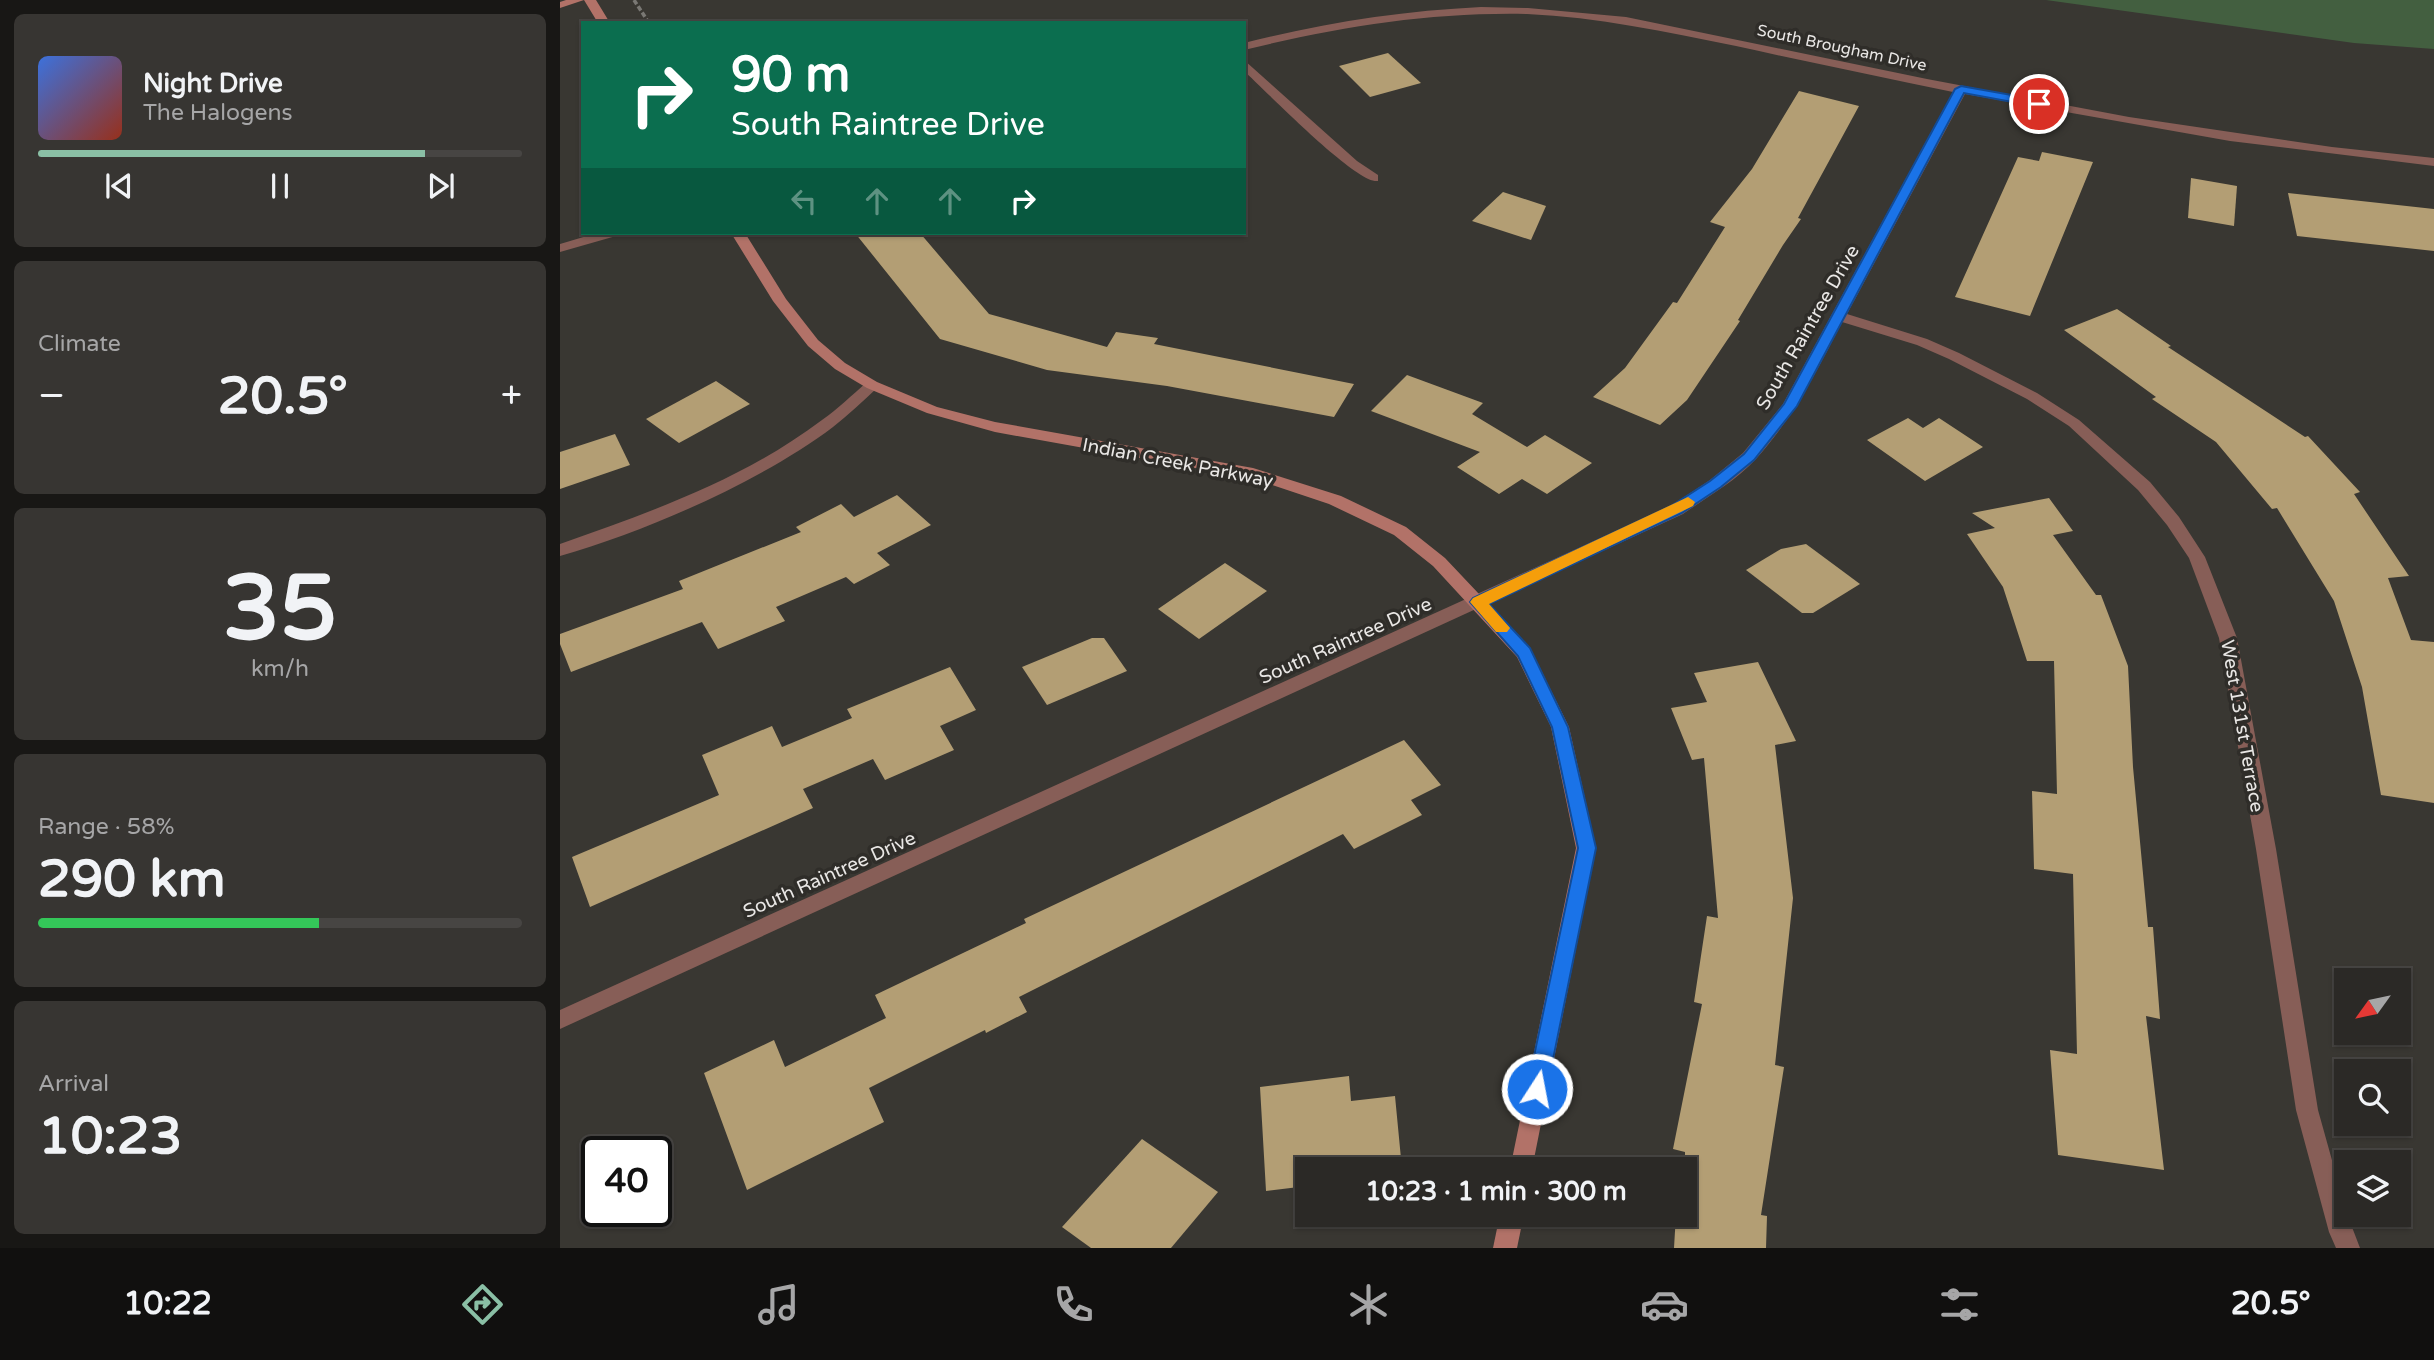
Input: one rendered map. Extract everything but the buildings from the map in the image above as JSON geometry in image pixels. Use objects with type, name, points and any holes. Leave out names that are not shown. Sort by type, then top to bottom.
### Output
[{"type":"street","points":[[560,5],[579,0]]},
{"type":"street","points":[[590,0],[603,21]]},
{"type":"street","name":"South Brougham Drive","points":[[1246,46],[1332,24],[1375,17],[1451,9],[1534,9],[1626,20],[1961,89],[2183,131],[2305,149],[2434,163]]},
{"type":"street","points":[[1246,66],[1352,164],[1373,178]]},
{"type":"street","name":"South Raintree Drive","points":[[560,1020],[1677,510],[1716,484],[1749,457],[1790,406],[1961,89]]},
{"type":"street","points":[[560,248],[604,235]]},
{"type":"street","name":"Indian Creek Parkway","points":[[739,235],[779,301],[813,343],[840,366],[872,385],[932,410],[995,427],[1253,473],[1323,495],[1401,531],[1439,562],[1524,653],[1560,727],[1587,848],[1523,1157]]},
{"type":"street","name":"West 131st Terrace","points":[[1840,317],[1922,342],[1955,356],[2032,396],[2074,423],[2144,486],[2173,521],[2197,557],[2228,638],[2266,849],[2307,1110],[2341,1232],[2348,1248]]},
{"type":"street","points":[[560,550],[674,508],[750,472],[826,424],[872,385]]},
{"type":"street","points":[[1505,1248],[1509,1227]]},
{"type":"path","points":[[634,0],[648,21]]},
{"type":"green space","points":[[2046,0],[2434,0],[2434,49],[2354,43]]},
{"type":"slow traffic","points":[[1502,628],[1478,602],[1677,510],[1688,502]]},
{"type":"route","points":[[1537,1089],[1587,848],[1560,727],[1524,653],[1478,602],[1677,510],[1716,484],[1749,457],[1790,406],[1961,89],[2039,104]]}]
